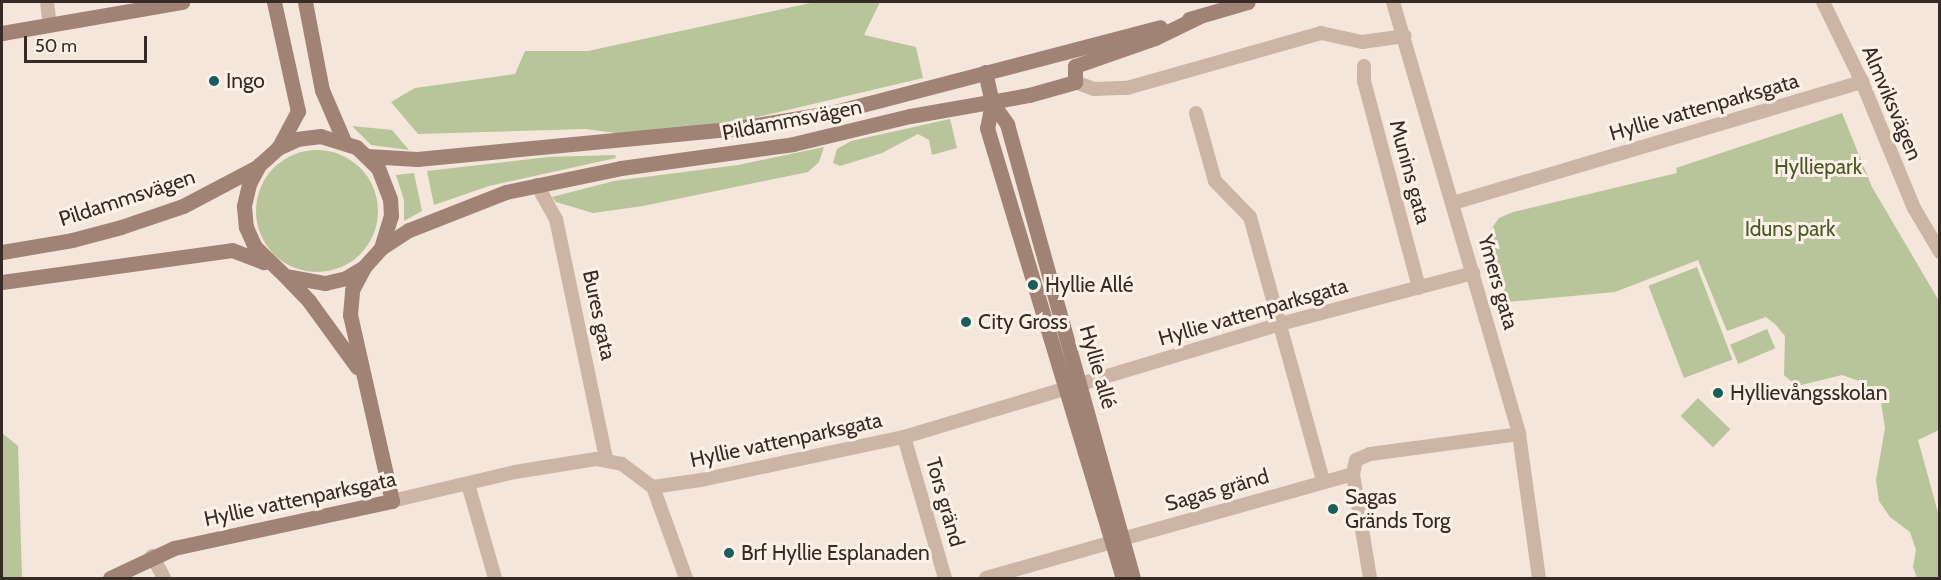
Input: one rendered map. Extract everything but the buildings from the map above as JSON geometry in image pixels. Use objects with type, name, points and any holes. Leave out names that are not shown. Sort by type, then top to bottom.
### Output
[{"type":"main road","points":[[2,33],[182,2]]},
{"type":"main road","points":[[274,2],[298,111],[291,130],[278,148]]},
{"type":"main road","points":[[305,2],[322,90],[344,141]]},
{"type":"main road","name":"Pildammsvägen","points":[[367,156],[417,159],[737,128],[831,113],[1248,2]]},
{"type":"main road","name":"Pildammsvägen","points":[[2,282],[232,250],[268,264],[285,276],[326,283],[346,278],[364,267],[381,248],[409,230],[457,208],[537,185],[621,168],[746,152],[910,116],[992,104],[1075,82],[1076,66],[1155,38],[1197,17]]},
{"type":"main road","name":"Hyllie allé","points":[[985,72],[992,104],[987,128],[1066,388],[1117,540],[1134,579]]},
{"type":"main road","name":"Hyllie allé","points":[[992,104],[1007,124],[1082,384],[1117,540],[1123,579]]},
{"type":"main road","name":"Pildammsvägen","points":[[2,252],[72,240],[183,206],[235,182],[278,148],[298,139],[321,136],[344,141],[367,156],[378,168],[390,200],[391,216],[381,248]]},
{"type":"main road","name":"Pildammsvägen","points":[[259,165],[249,184],[244,206],[246,227],[268,264]]},
{"type":"main road","points":[[364,267],[352,290],[350,315],[392,501]]},
{"type":"main road","points":[[285,276],[309,301],[362,376]]},
{"type":"main road","name":"Hyllie vattenparksgata","points":[[110,579],[152,556],[197,542],[392,501]]},
{"type":"street","points":[[47,2],[50,25]]},
{"type":"street","name":"Ymers gata","points":[[1393,2],[1405,36],[1519,434],[1539,579]]},
{"type":"street","name":"Almviksvägen","points":[[1823,2],[1862,82],[1914,208],[1940,252]]},
{"type":"street","points":[[1075,82],[1094,89],[1127,88],[1321,33],[1362,42],[1405,36]]},
{"type":"street","name":"Munins gata","points":[[1364,66],[1364,81],[1419,288]]},
{"type":"street","name":"Hyllie vattenparksgata","points":[[1453,203],[1862,82]]},
{"type":"street","points":[[1196,113],[1215,182],[1250,218],[1323,481]]},
{"type":"street","name":"Bures gata","points":[[537,185],[556,219],[606,459]]},
{"type":"street","name":"Hyllie vattenparksgata","points":[[392,501],[515,472],[606,459],[635,470],[653,488],[904,437],[1280,324],[1473,273]]},
{"type":"street","points":[[1370,579],[1353,474],[1356,460],[1370,454],[1519,434]]},
{"type":"street","name":"Tors gränd","points":[[904,437],[945,579]]},
{"type":"street","name":"Sagas gränd","points":[[1117,540],[1353,474]]},
{"type":"street","points":[[468,484],[495,579]]},
{"type":"street","points":[[653,488],[686,579]]},
{"type":"street","points":[[986,579],[1117,540]]},
{"type":"street","points":[[152,556],[165,579]]},
{"type":"green space","points":[[815,2],[880,2],[864,35],[916,47],[923,78],[732,123],[639,136],[585,129],[418,134],[391,102],[415,88],[515,74],[525,51],[588,51]]},
{"type":"green space","name":"Iduns park","points":[[1842,113],[1872,187],[1939,301],[1939,430],[1918,440],[1939,516],[1939,578],[1917,578],[1913,567],[1916,550],[1910,532],[1890,517],[1879,501],[1876,480],[1885,428],[1881,402],[1862,382],[1842,375],[1797,386],[1784,375],[1785,336],[1766,317],[1727,331],[1698,260],[1615,292],[1507,302],[1489,232],[1499,218],[1513,212],[1677,173],[1676,168]]},
{"type":"green space","points":[[950,119],[957,148],[932,155],[929,140],[918,134],[882,153],[840,166],[833,163],[837,149],[851,141]]},
{"type":"green space","points":[[352,126],[392,130],[409,150],[371,145]]},
{"type":"green space","points":[[824,147],[819,162],[808,172],[643,206],[593,213],[556,202],[552,197],[614,181],[738,165]]},
{"type":"green space","points":[[317,150],[341,154],[360,168],[374,187],[378,211],[374,235],[360,254],[341,268],[317,272],[293,268],[274,254],[260,235],[256,211],[260,187],[274,168],[293,154]]},
{"type":"green space","points":[[615,155],[616,158],[489,186],[434,205],[427,171],[548,157]]},
{"type":"green space","points":[[414,173],[422,211],[404,221],[404,200],[396,175]]},
{"type":"green space","points":[[1697,267],[1732,359],[1684,378],[1648,286]]},
{"type":"green space","points":[[1767,329],[1775,348],[1738,364],[1730,345]]},
{"type":"green space","points":[[1698,398],[1730,429],[1713,447],[1681,416]]},
{"type":"green space","points":[[2,433],[18,446],[22,578],[2,578]]},
{"type":"place","name":"Ingo","points":[[214,81]]},
{"type":"place","name":"Hyllie Allé","points":[[1033,285]]},
{"type":"place","name":"City Gross","points":[[966,322]]},
{"type":"place","name":"Hyllievångsskolan","points":[[1718,393]]},
{"type":"place","name":"Sagas Gränds Torg","points":[[1333,509]]},
{"type":"place","name":"Brf Hyllie Esplanaden","points":[[729,553]]},
{"type":"park label","name":"Hylliepark","points":[[1818,167]]}]
